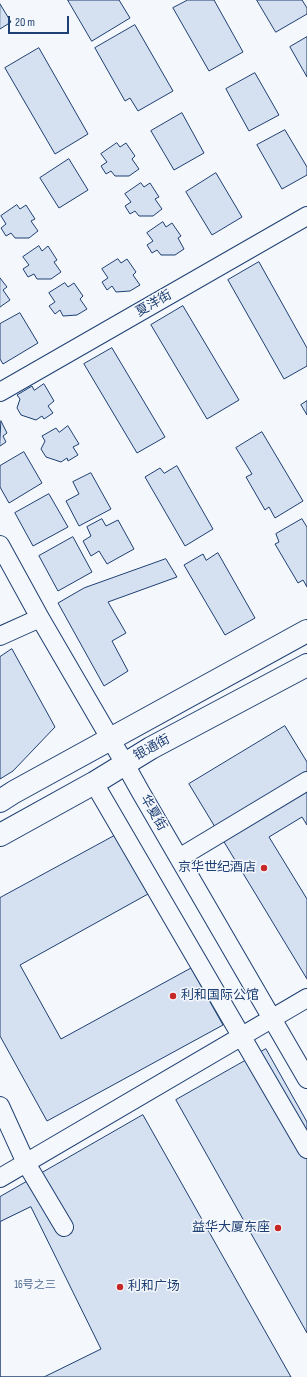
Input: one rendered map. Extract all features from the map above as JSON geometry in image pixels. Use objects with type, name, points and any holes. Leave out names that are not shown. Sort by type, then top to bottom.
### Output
[{"type":"street","name":"夏洋街","points":[[0,392],[307,216]]},
{"type":"street","name":"华夏街","points":[[0,545],[40,618],[126,764],[307,1079]]},
{"type":"street","points":[[0,636],[40,618]]},
{"type":"street","points":[[0,801],[307,632]]},
{"type":"street","name":"银通街","points":[[0,835],[94,783],[151,748],[307,665]]},
{"type":"street","points":[[179,858],[307,781]]},
{"type":"street","points":[[94,783],[307,1149]]},
{"type":"street","points":[[0,1178],[307,998]]},
{"type":"street","points":[[0,1106],[26,1163],[64,1227]]},
{"type":"building","points":[[68,0],[119,0],[130,18],[92,41]]},
{"type":"building","points":[[188,0],[214,0],[243,52],[209,71],[173,8]]},
{"type":"building","points":[[257,0],[302,0],[307,8],[307,14],[276,32]]},
{"type":"building","points":[[0,4],[11,22],[0,29]]},
{"type":"building","points":[[135,25],[173,91],[138,111],[130,98],[125,101],[95,48]]},
{"type":"building","points":[[307,37],[307,77],[290,47]]},
{"type":"building","points":[[39,48],[88,134],[55,154],[5,68]]},
{"type":"building","points":[[255,73],[279,115],[249,131],[226,89]]},
{"type":"building","points":[[182,113],[204,153],[174,170],[151,131]]},
{"type":"building","points":[[285,130],[307,167],[307,175],[282,189],[257,145]]},
{"type":"building","points":[[117,143],[120,147],[126,143],[135,156],[132,159],[139,169],[129,176],[115,176],[111,171],[106,174],[101,166],[107,162],[101,154]]},
{"type":"building","points":[[69,159],[88,190],[59,208],[40,178]]},
{"type":"building","points":[[216,173],[242,217],[212,235],[186,192]]},
{"type":"building","points":[[141,183],[144,187],[150,183],[159,197],[155,199],[162,209],[153,216],[139,216],[135,211],[130,214],[125,206],[131,202],[125,194]]},
{"type":"building","points":[[17,205],[20,209],[26,205],[35,219],[31,221],[38,231],[29,238],[15,238],[11,233],[6,236],[1,228],[6,224],[1,216]]},
{"type":"building","points":[[163,222],[166,227],[172,223],[181,236],[178,238],[184,249],[175,255],[161,255],[157,250],[152,253],[147,245],[153,241],[147,233]]},
{"type":"building","points":[[39,246],[42,251],[48,246],[57,260],[54,262],[61,272],[51,279],[37,279],[34,274],[28,277],[23,269],[29,265],[23,257]]},
{"type":"building","points":[[118,259],[121,263],[127,259],[136,272],[133,275],[140,285],[130,291],[116,292],[112,286],[107,290],[102,282],[108,278],[102,269]]},
{"type":"building","points":[[259,262],[307,348],[307,366],[284,379],[228,280]]},
{"type":"building","points":[[0,278],[7,287],[3,290],[10,300],[0,307]]},
{"type":"building","points":[[65,283],[68,287],[74,283],[83,296],[80,299],[87,309],[77,315],[63,316],[60,310],[55,314],[49,306],[55,302],[49,293]]},
{"type":"building","points":[[183,306],[239,400],[207,419],[151,325]]},
{"type":"building","points":[[20,313],[38,343],[3,364],[0,359],[0,324]]},
{"type":"building","points":[[112,348],[165,437],[137,453],[84,364]]},
{"type":"building","points":[[44,384],[54,401],[48,406],[53,413],[44,419],[42,416],[36,420],[21,415],[17,408],[20,399],[17,395],[32,386],[34,390]]},
{"type":"building","points":[[307,401],[307,415],[301,405]]},
{"type":"building","points":[[1,421],[7,433],[3,436],[6,442],[0,446]]},
{"type":"building","points":[[68,426],[79,444],[73,447],[78,455],[68,461],[67,458],[61,462],[46,457],[41,449],[45,441],[42,436],[56,428],[59,432]]},
{"type":"building","points":[[262,432],[303,501],[275,518],[269,507],[265,510],[246,477],[252,474],[236,448]]},
{"type":"building","points":[[24,452],[42,483],[9,503],[0,487],[0,466]]},
{"type":"building","points":[[177,466],[213,529],[185,546],[145,477],[160,468],[164,473]]},
{"type":"building","points":[[91,473],[111,509],[79,526],[66,501],[79,494],[73,482]]},
{"type":"building","points":[[49,494],[68,527],[33,546],[15,513]]},
{"type":"building","points":[[102,519],[106,526],[118,520],[134,549],[107,564],[99,551],[91,556],[83,541],[91,536],[87,527]]},
{"type":"building","points":[[302,519],[307,527],[307,587],[303,580],[298,583],[275,544],[279,542],[276,534]]},
{"type":"building","points":[[73,537],[92,572],[58,591],[39,556]]},
{"type":"building","points":[[218,553],[255,618],[225,635],[184,565],[203,554],[206,560]]},
{"type":"building","points":[[166,559],[177,577],[108,602],[126,633],[112,641],[128,671],[104,686],[58,603],[84,588]]},
{"type":"building","points":[[12,649],[55,727],[13,771],[0,779],[0,657]]},
{"type":"building","name":"京华世纪酒店","points":[[285,726],[307,762],[307,825],[302,817],[269,837],[307,899],[307,979],[189,784]]},
{"type":"building","name":"利和国际公馆","points":[[116,835],[148,894],[20,965],[61,1039],[191,968],[223,1025],[47,1121],[0,1036],[0,898]]},
{"type":"building","name":"益华大厦东座","points":[[266,1049],[307,1122],[307,1333],[176,1100]]},
{"type":"building","name":"利和广场","points":[[143,1115],[291,1377],[0,1377],[0,1197]]},
{"type":"building","points":[[31,1207],[101,1349],[44,1377],[0,1377],[0,1222]]},
{"type":"place","name":"京华世纪酒店","points":[[264,868]]},
{"type":"place","name":"利和国际公馆","points":[[173,996]]},
{"type":"place","name":"益华大厦东座","points":[[278,1228]]},
{"type":"place","name":"利和广场","points":[[120,1287]]}]
